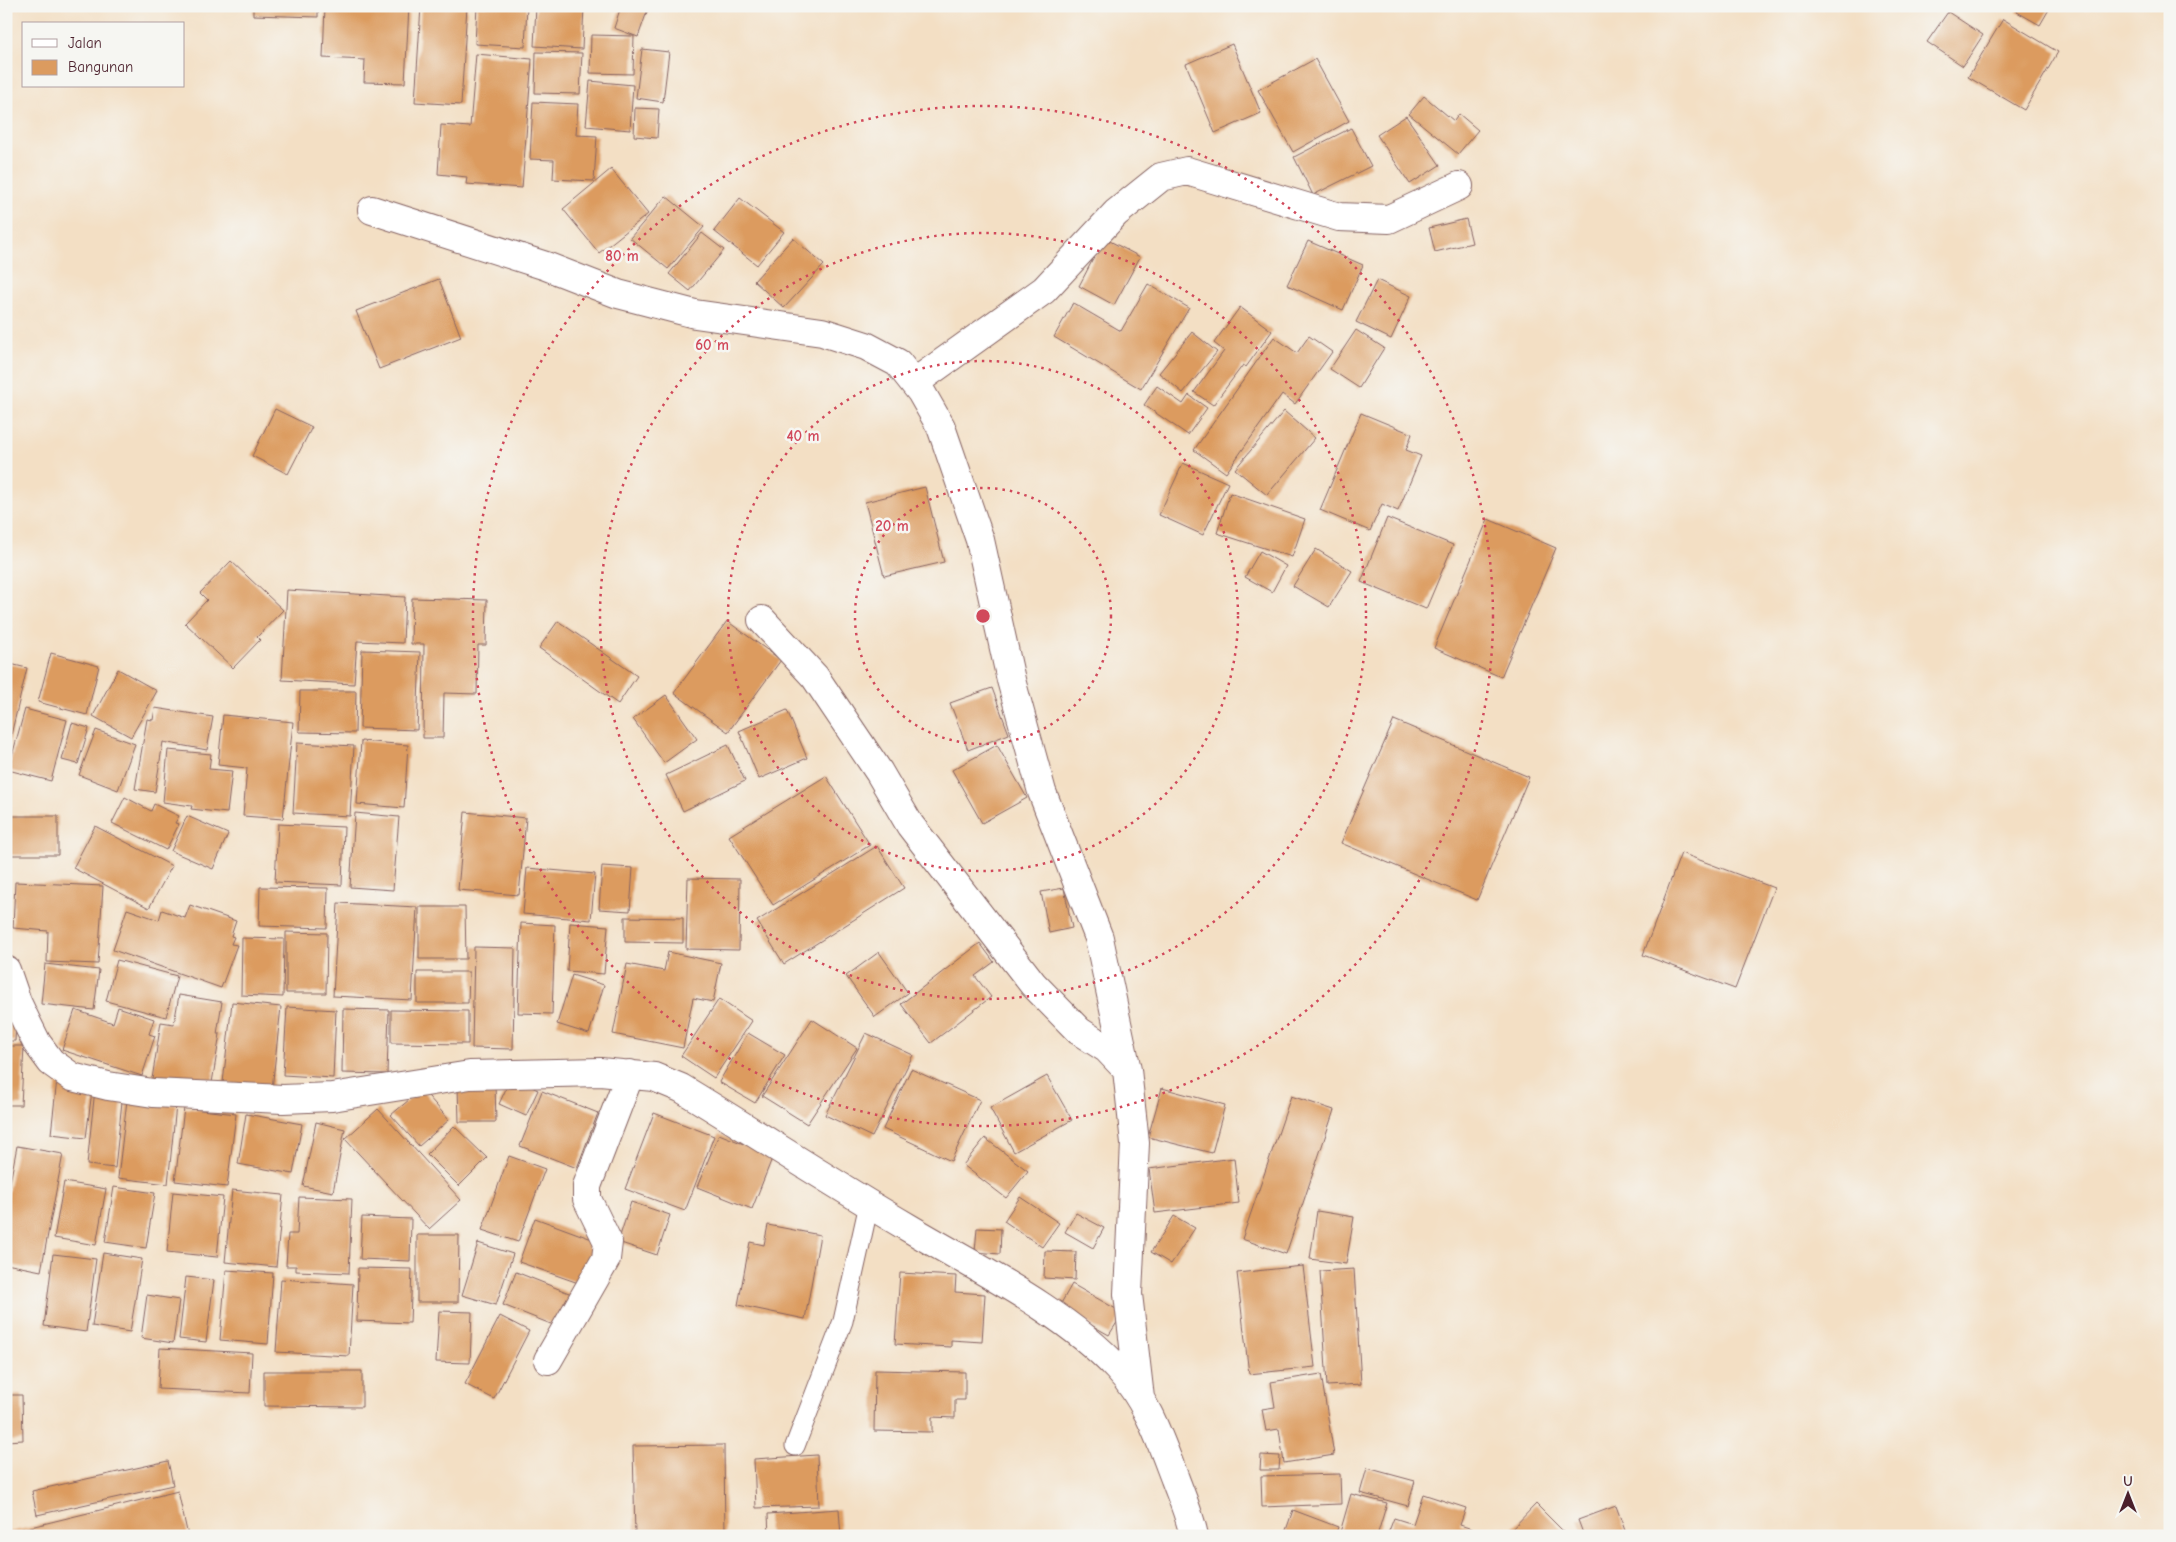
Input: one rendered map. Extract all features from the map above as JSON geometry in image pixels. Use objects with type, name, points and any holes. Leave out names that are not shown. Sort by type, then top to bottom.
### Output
[{"type":"street","points":[[914,383],[1044,290],[1116,213],[1161,177],[1187,171],[1339,216],[1389,219],[1459,186]]},
{"type":"street","points":[[372,210],[546,266],[618,294],[695,314],[822,332],[866,346],[898,363],[921,392],[941,427],[980,540],[1011,680],[1042,792],[1099,938],[1127,1070],[1135,1143],[1128,1294],[1140,1398]]},
{"type":"street","points":[[762,620],[815,677],[879,772],[910,825],[1033,984],[1079,1031],[1107,1049],[1127,1070]]},
{"type":"street","points":[[6,970],[17,1002],[36,1043],[51,1062],[72,1077],[108,1086],[153,1093],[283,1099],[332,1097],[470,1075],[600,1072],[654,1077],[680,1088],[1060,1319],[1093,1345],[1112,1363],[1140,1398],[1154,1426],[1194,1536]]},
{"type":"street","points":[[548,1360],[606,1259],[608,1242],[587,1199],[587,1186],[630,1074]]},
{"type":"lane","points":[[796,1446],[844,1321],[869,1204]]},
{"type":"building","points":[[253,6],[318,6],[318,17],[253,15]]},
{"type":"building","points":[[325,6],[409,6],[405,83],[364,82],[365,60],[323,58]]},
{"type":"building","points":[[421,6],[467,6],[461,105],[415,102]]},
{"type":"building","points":[[477,6],[527,6],[525,47],[475,44]]},
{"type":"building","points":[[536,6],[584,6],[582,49],[534,46]]},
{"type":"building","points":[[621,6],[649,6],[638,37],[614,28]]},
{"type":"building","points":[[2020,6],[2051,6],[2040,25],[2017,12]]},
{"type":"building","points":[[1948,12],[1983,35],[1963,66],[1927,42]]},
{"type":"building","points":[[2003,19],[2058,52],[2024,110],[1968,77]]},
{"type":"building","points":[[591,35],[634,36],[633,74],[590,73]]},
{"type":"building","points":[[1232,44],[1261,113],[1215,133],[1186,64]]},
{"type":"building","points":[[642,49],[669,52],[663,102],[636,98]]},
{"type":"building","points":[[536,52],[582,53],[580,94],[535,93]]},
{"type":"building","points":[[476,54],[532,59],[522,188],[466,184],[467,177],[438,174],[441,125],[470,127]]},
{"type":"building","points":[[1315,59],[1349,121],[1293,152],[1258,90]]},
{"type":"building","points":[[590,81],[633,85],[630,130],[586,126]]},
{"type":"building","points":[[1424,96],[1454,121],[1459,114],[1478,130],[1458,154],[1409,114]]},
{"type":"building","points":[[533,102],[578,104],[576,135],[597,136],[594,181],[553,179],[554,160],[530,159]]},
{"type":"building","points":[[635,108],[659,109],[657,138],[634,136]]},
{"type":"building","points":[[1406,116],[1440,165],[1410,184],[1377,135]]},
{"type":"building","points":[[1351,128],[1371,166],[1313,195],[1294,157]]},
{"type":"building","points":[[611,169],[648,214],[599,253],[563,209]]},
{"type":"building","points":[[666,196],[704,227],[668,269],[630,238]]},
{"type":"building","points":[[740,198],[784,232],[757,265],[714,231]]},
{"type":"building","points":[[1466,219],[1472,243],[1435,252],[1429,228]]},
{"type":"building","points":[[702,233],[724,250],[690,291],[669,274]]},
{"type":"building","points":[[793,238],[824,265],[784,308],[754,281]]},
{"type":"building","points":[[1104,238],[1140,257],[1114,305],[1079,286]]},
{"type":"building","points":[[1308,241],[1363,265],[1343,310],[1287,285]]},
{"type":"building","points":[[439,279],[461,337],[379,369],[356,311]]},
{"type":"building","points":[[1377,280],[1411,296],[1391,339],[1356,322]]},
{"type":"building","points":[[1148,284],[1189,308],[1141,389],[1054,337],[1073,303],[1121,331]]},
{"type":"building","points":[[1240,307],[1272,331],[1246,367],[1243,365],[1213,405],[1194,392],[1224,351],[1214,343]]},
{"type":"building","points":[[1356,330],[1384,348],[1359,388],[1330,369]]},
{"type":"building","points":[[1192,332],[1217,352],[1183,393],[1159,373]]},
{"type":"building","points":[[1309,336],[1332,352],[1295,404],[1282,394],[1226,473],[1194,450],[1274,337],[1297,353]]},
{"type":"building","points":[[1157,386],[1183,404],[1189,395],[1207,408],[1188,435],[1144,405]]},
{"type":"building","points":[[275,409],[312,427],[288,474],[252,456]]},
{"type":"building","points":[[1284,411],[1315,438],[1267,495],[1235,469]]},
{"type":"building","points":[[1361,413],[1412,434],[1406,450],[1421,456],[1398,511],[1382,504],[1370,531],[1320,510]]},
{"type":"building","points":[[1183,463],[1228,483],[1203,535],[1159,515]]},
{"type":"building","points":[[925,487],[944,562],[884,576],[865,502]]},
{"type":"building","points":[[1230,493],[1305,519],[1292,557],[1217,533]]},
{"type":"building","points":[[1387,518],[1453,545],[1426,609],[1361,582]]},
{"type":"building","points":[[1488,519],[1556,548],[1501,677],[1434,648]]},
{"type":"building","points":[[1316,549],[1352,571],[1329,607],[1293,586]]},
{"type":"building","points":[[1260,551],[1286,566],[1272,592],[1245,577]]},
{"type":"building","points":[[231,561],[283,610],[257,637],[260,640],[233,668],[185,623],[207,600],[200,593]]},
{"type":"building","points":[[287,590],[405,597],[403,643],[357,641],[354,684],[282,680]]},
{"type":"building","points":[[412,598],[487,600],[486,645],[478,645],[477,694],[444,693],[443,738],[423,738],[424,644],[411,644]]},
{"type":"building","points":[[558,621],[637,676],[618,704],[539,648]]},
{"type":"building","points":[[727,621],[781,660],[728,732],[674,693]]},
{"type":"building","points":[[362,650],[420,652],[417,730],[360,728]]},
{"type":"building","points":[[51,653],[99,666],[87,715],[38,702]]},
{"type":"building","points":[[6,663],[27,668],[7,752],[6,751]]},
{"type":"building","points":[[118,669],[157,691],[131,737],[93,716]]},
{"type":"building","points":[[992,688],[1009,734],[968,750],[950,703]]},
{"type":"building","points":[[300,691],[356,691],[355,733],[299,732]]},
{"type":"building","points":[[666,695],[697,739],[664,763],[633,719]]},
{"type":"building","points":[[155,708],[213,717],[207,750],[163,742],[155,792],[135,789],[147,719],[153,720]]},
{"type":"building","points":[[25,709],[67,720],[51,781],[8,770]]},
{"type":"building","points":[[787,710],[807,758],[759,779],[739,731]]},
{"type":"building","points":[[223,715],[293,722],[283,819],[243,816],[247,768],[218,765]]},
{"type":"building","points":[[1394,720],[1529,777],[1477,900],[1341,843]]},
{"type":"building","points":[[72,723],[89,728],[78,764],[62,760]]},
{"type":"building","points":[[96,730],[135,744],[118,790],[79,775]]},
{"type":"building","points":[[361,741],[408,745],[404,808],[357,804]]},
{"type":"building","points":[[297,743],[354,746],[350,816],[293,813]]},
{"type":"building","points":[[728,745],[745,781],[683,811],[666,775]]},
{"type":"building","points":[[997,745],[1027,798],[982,823],[952,770]]},
{"type":"building","points":[[168,750],[211,754],[209,769],[232,771],[227,813],[191,809],[192,806],[163,802]]},
{"type":"building","points":[[826,776],[870,845],[773,905],[729,836]]},
{"type":"building","points":[[125,797],[151,811],[154,804],[179,816],[175,823],[179,824],[166,850],[112,823]]},
{"type":"building","points":[[465,812],[526,818],[519,895],[458,890]]},
{"type":"building","points":[[355,813],[399,817],[393,890],[350,887]]},
{"type":"building","points":[[6,816],[58,816],[58,855],[6,855]]},
{"type":"building","points":[[187,816],[228,834],[213,869],[171,851]]},
{"type":"building","points":[[278,824],[344,827],[342,885],[275,882]]},
{"type":"building","points":[[95,826],[172,866],[149,908],[73,868]]},
{"type":"building","points":[[877,846],[904,888],[784,964],[757,921]]},
{"type":"building","points":[[1681,853],[1774,888],[1735,989],[1643,955]]},
{"type":"building","points":[[602,866],[633,868],[630,911],[599,909]]},
{"type":"building","points":[[527,868],[595,874],[591,920],[523,914]]},
{"type":"building","points":[[688,878],[740,879],[739,950],[686,949]]},
{"type":"building","points":[[15,882],[103,886],[98,964],[47,962],[48,931],[13,928]]},
{"type":"building","points":[[260,887],[328,888],[327,928],[259,926]]},
{"type":"building","points":[[1064,888],[1072,928],[1049,933],[1041,892]]},
{"type":"building","points":[[338,903],[417,907],[412,1000],[333,996]]},
{"type":"building","points":[[190,905],[236,921],[231,936],[234,937],[231,944],[237,945],[221,988],[113,950],[127,909],[159,920],[162,910],[185,918]]},
{"type":"building","points":[[419,907],[465,907],[466,959],[419,959]]},
{"type":"building","points":[[625,917],[683,918],[683,943],[625,942]]},
{"type":"building","points":[[521,923],[555,925],[552,1014],[518,1013]]},
{"type":"building","points":[[570,923],[608,926],[604,974],[567,971]]},
{"type":"building","points":[[286,932],[327,933],[326,993],[286,993]]},
{"type":"building","points":[[242,938],[284,939],[283,997],[241,995]]},
{"type":"building","points":[[980,943],[994,962],[975,976],[991,997],[931,1043],[901,1004]]},
{"type":"building","points":[[474,947],[515,948],[513,1049],[472,1048]]},
{"type":"building","points":[[668,952],[721,963],[713,1002],[693,998],[683,1048],[613,1034],[627,964],[664,971]]},
{"type":"building","points":[[879,952],[908,993],[875,1017],[846,976]]},
{"type":"building","points":[[117,960],[177,976],[166,1017],[106,1001]]},
{"type":"building","points":[[45,964],[99,970],[94,1010],[41,1004]]},
{"type":"building","points":[[417,972],[469,972],[468,1003],[417,1003]]},
{"type":"building","points":[[572,975],[604,985],[589,1034],[557,1024]]},
{"type":"building","points":[[179,995],[222,1002],[217,1034],[220,1034],[211,1089],[152,1079],[161,1022],[174,1024]]},
{"type":"building","points":[[719,999],[752,1021],[714,1078],[681,1056]]},
{"type":"building","points":[[232,1002],[281,1007],[272,1089],[223,1083]]},
{"type":"building","points":[[6,1004],[17,1005],[15,1041],[6,1041]]},
{"type":"building","points":[[118,1007],[154,1019],[149,1034],[155,1036],[142,1076],[62,1050],[75,1010],[113,1023]]},
{"type":"building","points":[[287,1007],[336,1010],[333,1078],[283,1075]]},
{"type":"building","points":[[343,1009],[389,1010],[387,1074],[342,1073]]},
{"type":"building","points":[[391,1010],[468,1011],[468,1044],[391,1043]]},
{"type":"building","points":[[812,1019],[857,1048],[807,1124],[762,1096]]},
{"type":"building","points":[[748,1033],[785,1055],[755,1103],[719,1082]]},
{"type":"building","points":[[866,1033],[913,1055],[872,1137],[825,1115]]},
{"type":"building","points":[[6,1046],[24,1046],[21,1105],[6,1105]]},
{"type":"building","points":[[911,1069],[980,1100],[951,1161],[883,1129]]},
{"type":"building","points":[[1047,1076],[1072,1120],[1014,1152],[990,1108]]},
{"type":"building","points":[[511,1078],[538,1090],[526,1116],[499,1104]]},
{"type":"building","points":[[57,1079],[93,1083],[86,1138],[51,1134]]},
{"type":"building","points":[[495,1084],[496,1122],[459,1122],[458,1086]]},
{"type":"building","points":[[1162,1088],[1225,1105],[1212,1153],[1148,1137]]},
{"type":"building","points":[[95,1089],[123,1092],[115,1168],[87,1165]]},
{"type":"building","points":[[422,1089],[449,1120],[419,1146],[391,1115]]},
{"type":"building","points":[[542,1091],[598,1113],[577,1168],[520,1146]]},
{"type":"building","points":[[1291,1096],[1334,1110],[1286,1254],[1242,1239]]},
{"type":"building","points":[[127,1100],[176,1105],[168,1184],[118,1178]]},
{"type":"building","points":[[184,1108],[236,1114],[227,1187],[175,1181]]},
{"type":"building","points":[[378,1109],[461,1200],[429,1229],[345,1139]]},
{"type":"building","points":[[654,1113],[714,1136],[685,1211],[625,1189]]},
{"type":"building","points":[[246,1114],[302,1124],[293,1174],[238,1164]]},
{"type":"building","points":[[316,1122],[345,1129],[333,1192],[303,1186]]},
{"type":"building","points":[[454,1126],[487,1158],[459,1186],[427,1154]]},
{"type":"building","points":[[719,1134],[773,1156],[752,1209],[697,1187]]},
{"type":"building","points":[[985,1138],[1028,1171],[1006,1198],[963,1165]]},
{"type":"building","points":[[17,1146],[63,1154],[41,1271],[6,1264],[6,1204]]},
{"type":"building","points":[[509,1156],[545,1169],[518,1242],[482,1230]]},
{"type":"building","points":[[1234,1158],[1239,1203],[1155,1213],[1149,1169]]},
{"type":"building","points":[[64,1182],[106,1189],[96,1245],[54,1238]]},
{"type":"building","points":[[114,1187],[155,1193],[146,1248],[105,1242]]},
{"type":"building","points":[[232,1190],[283,1195],[276,1267],[225,1262]]},
{"type":"building","points":[[173,1192],[223,1197],[217,1257],[167,1252]]},
{"type":"building","points":[[299,1197],[352,1199],[349,1273],[296,1271],[296,1266],[286,1266],[288,1234],[297,1234]]},
{"type":"building","points":[[1020,1197],[1059,1223],[1042,1247],[1004,1221]]},
{"type":"building","points":[[631,1202],[670,1215],[657,1255],[618,1242]]},
{"type":"building","points":[[1317,1211],[1354,1217],[1346,1264],[1310,1259]]},
{"type":"building","points":[[1076,1213],[1104,1228],[1093,1248],[1065,1232]]},
{"type":"building","points":[[1174,1216],[1195,1228],[1171,1264],[1151,1252]]},
{"type":"building","points":[[362,1217],[411,1219],[410,1261],[360,1259]]},
{"type":"building","points":[[535,1218],[600,1242],[584,1285],[519,1262]]},
{"type":"building","points":[[768,1225],[820,1235],[805,1319],[738,1305],[750,1242],[764,1245]]},
{"type":"building","points":[[977,1228],[1001,1229],[1000,1254],[975,1252]]},
{"type":"building","points":[[417,1235],[459,1235],[458,1302],[417,1302]]},
{"type":"building","points":[[478,1243],[513,1254],[496,1305],[462,1295]]},
{"type":"building","points":[[1045,1251],[1076,1252],[1075,1280],[1044,1278]]},
{"type":"building","points":[[103,1253],[142,1259],[130,1332],[92,1326]]},
{"type":"building","points":[[53,1254],[96,1259],[86,1332],[44,1326]]},
{"type":"building","points":[[1303,1266],[1315,1367],[1249,1374],[1237,1273]]},
{"type":"building","points":[[358,1268],[412,1269],[410,1323],[357,1321]]},
{"type":"building","points":[[1354,1269],[1361,1384],[1327,1386],[1320,1271]]},
{"type":"building","points":[[226,1270],[273,1273],[268,1344],[220,1340]]},
{"type":"building","points":[[516,1272],[574,1295],[561,1328],[503,1305]]},
{"type":"building","points":[[900,1273],[956,1276],[955,1292],[985,1294],[982,1342],[951,1340],[951,1347],[895,1344]]},
{"type":"building","points":[[186,1277],[214,1280],[206,1342],[179,1339]]},
{"type":"building","points":[[281,1279],[353,1284],[349,1356],[276,1352]]},
{"type":"building","points":[[1072,1284],[1123,1313],[1109,1335],[1059,1307]]},
{"type":"building","points":[[147,1295],[179,1300],[173,1343],[141,1338]]},
{"type":"building","points":[[439,1311],[472,1312],[470,1363],[436,1362]]},
{"type":"building","points":[[500,1316],[529,1331],[494,1399],[465,1384]]},
{"type":"building","points":[[160,1348],[252,1353],[250,1393],[158,1389]]},
{"type":"building","points":[[875,1370],[965,1372],[965,1400],[955,1400],[955,1418],[932,1417],[932,1432],[874,1431]]},
{"type":"building","points":[[264,1371],[362,1371],[362,1407],[264,1406]]},
{"type":"building","points":[[1321,1374],[1334,1455],[1284,1463],[1279,1429],[1266,1431],[1262,1409],[1275,1407],[1271,1382]]},
{"type":"building","points":[[6,1395],[22,1395],[23,1440],[6,1441]]},
{"type":"building","points":[[724,1445],[725,1536],[635,1536],[633,1446]]},
{"type":"building","points":[[817,1455],[819,1506],[756,1508],[754,1459]]},
{"type":"building","points":[[1261,1455],[1280,1456],[1279,1470],[1260,1470]]},
{"type":"building","points":[[168,1461],[173,1485],[37,1515],[32,1491]]},
{"type":"building","points":[[1367,1468],[1415,1481],[1408,1506],[1360,1493]]},
{"type":"building","points":[[1340,1474],[1341,1504],[1262,1507],[1261,1476]]},
{"type":"building","points":[[178,1491],[188,1536],[6,1536],[6,1533]]},
{"type":"building","points":[[1351,1494],[1387,1503],[1377,1536],[1339,1536]]},
{"type":"building","points":[[1423,1494],[1466,1508],[1460,1525],[1493,1536],[1387,1536],[1394,1518],[1413,1524]]},
{"type":"building","points":[[1536,1504],[1568,1536],[1513,1536],[1509,1532]]},
{"type":"building","points":[[1616,1506],[1627,1536],[1584,1536],[1578,1520]]},
{"type":"building","points":[[839,1509],[841,1536],[769,1536],[768,1514]]},
{"type":"building","points":[[1293,1510],[1338,1527],[1335,1536],[1284,1536]]}]
